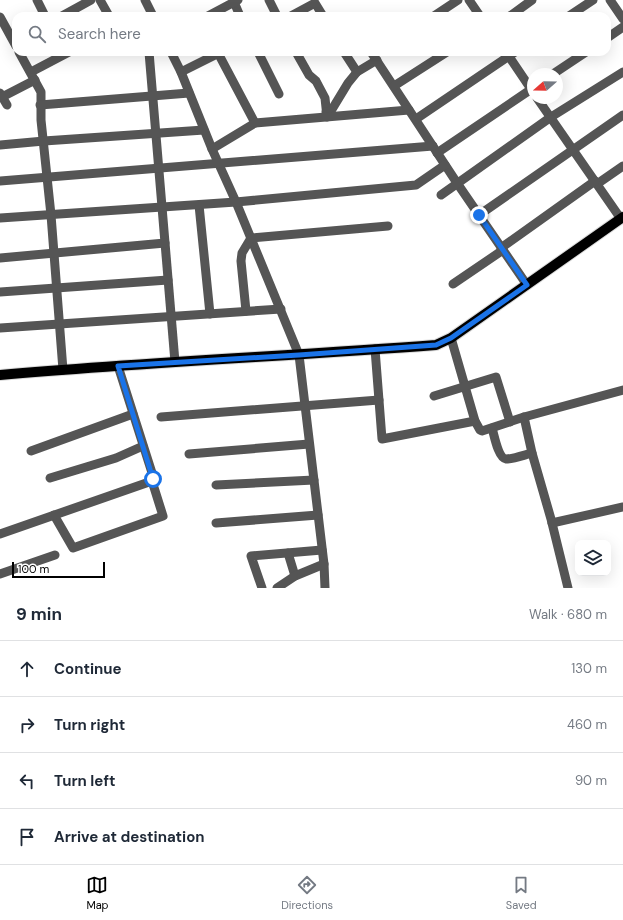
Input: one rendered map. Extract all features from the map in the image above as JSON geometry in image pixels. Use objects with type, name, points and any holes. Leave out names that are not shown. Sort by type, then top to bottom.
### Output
[{"type":"main road","points":[[0,376],[118,366],[436,345],[451,338],[622,218]]},
{"type":"street","points":[[37,0],[44,12]]},
{"type":"street","points":[[69,12],[91,0]]},
{"type":"street","points":[[100,0],[107,12]]},
{"type":"street","points":[[145,0],[151,12]]},
{"type":"street","points":[[269,0],[275,12]]},
{"type":"street","points":[[440,12],[458,0]]},
{"type":"street","points":[[469,0],[477,12]]},
{"type":"street","points":[[516,12],[532,0]]},
{"type":"street","points":[[575,12],[593,0]]},
{"type":"street","points":[[610,0],[623,19]]},
{"type":"street","points":[[215,12],[236,1],[239,12]]},
{"type":"street","points":[[299,12],[318,2],[321,12]]},
{"type":"street","points":[[0,17],[12,39]]},
{"type":"street","points":[[611,35],[623,27]]},
{"type":"street","points":[[21,56],[41,92],[40,105],[51,215],[63,370]]},
{"type":"street","points":[[7,105],[1,95],[63,56]]},
{"type":"street","points":[[149,56],[175,362]]},
{"type":"street","points":[[173,56],[236,202],[299,355],[324,564],[325,588]]},
{"type":"street","points":[[181,72],[213,56]]},
{"type":"street","points":[[221,56],[255,123]]},
{"type":"street","points":[[260,56],[279,94]]},
{"type":"street","points":[[298,56],[309,75],[316,81],[325,98],[327,115]]},
{"type":"street","points":[[347,56],[357,72]]},
{"type":"street","points":[[327,115],[348,83],[374,56]]},
{"type":"street","points":[[376,56],[457,183],[527,285]]},
{"type":"street","points":[[394,86],[441,56]]},
{"type":"street","points":[[416,119],[507,56]]},
{"type":"street","points":[[511,56],[527,81]]},
{"type":"street","points":[[562,68],[580,56]]},
{"type":"street","points":[[441,195],[551,117],[623,72]]},
{"type":"street","points":[[40,105],[189,92]]},
{"type":"street","points":[[0,181],[218,163],[435,149],[527,92]]},
{"type":"street","points":[[541,104],[622,218]]},
{"type":"street","points":[[212,149],[255,123],[327,115],[409,110]]},
{"type":"street","points":[[479,215],[623,115]]},
{"type":"street","points":[[0,145],[156,132],[204,130]]},
{"type":"street","points":[[0,218],[162,208],[416,185],[446,166]]},
{"type":"street","points":[[453,284],[596,182],[623,166]]},
{"type":"street","points":[[199,205],[210,314]]},
{"type":"street","points":[[251,238],[388,226]]},
{"type":"street","points":[[246,312],[240,260],[242,252],[251,238]]},
{"type":"street","points":[[0,258],[165,243]]},
{"type":"street","points":[[0,292],[168,280]]},
{"type":"street","points":[[0,328],[281,309]]},
{"type":"street","points":[[451,338],[475,421],[480,430],[492,428],[524,417],[623,390]]},
{"type":"street","points":[[375,349],[382,438],[475,421]]},
{"type":"street","points":[[54,515],[73,548],[163,516],[152,481],[153,476],[118,366]]},
{"type":"street","points":[[434,396],[496,377],[510,422]]},
{"type":"street","points":[[161,417],[379,400]]},
{"type":"street","points":[[31,451],[133,414]]},
{"type":"street","points":[[524,417],[532,453],[552,523],[568,588]]},
{"type":"street","points":[[492,428],[500,454],[503,458],[508,459],[532,453]]},
{"type":"street","points":[[189,454],[309,444]]},
{"type":"street","points":[[50,478],[116,458],[143,446]]},
{"type":"street","points":[[216,485],[314,480]]},
{"type":"street","points":[[0,534],[152,481]]},
{"type":"street","points":[[552,523],[623,507]]},
{"type":"street","points":[[216,522],[318,515]]},
{"type":"street","points":[[262,588],[251,556],[322,550]]},
{"type":"street","points":[[288,553],[295,576]]},
{"type":"street","points":[[0,574],[55,555]]},
{"type":"street","points":[[278,588],[295,576],[324,564]]},
{"type":"route","points":[[153,479],[118,366],[436,345],[451,338],[527,285],[479,215]]}]
